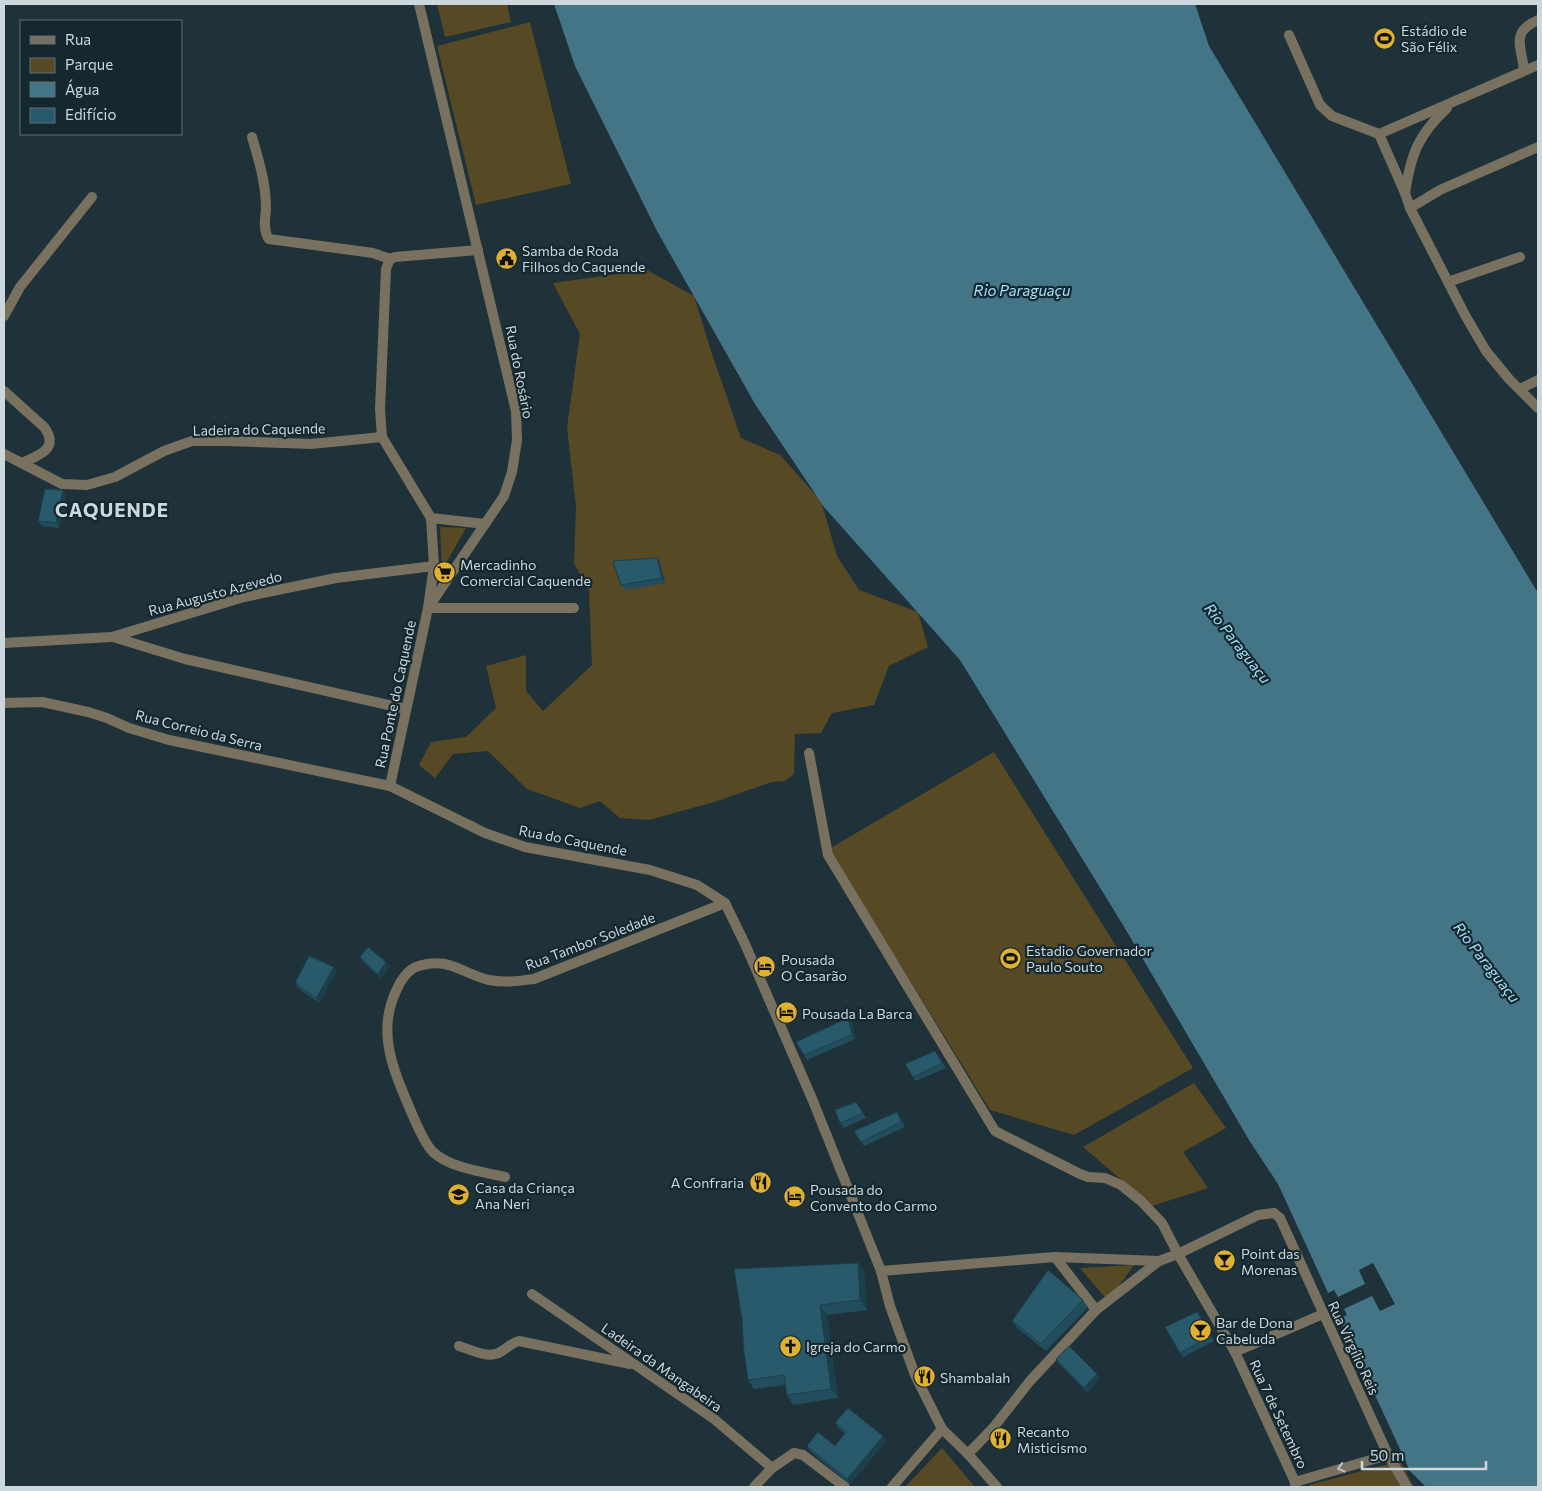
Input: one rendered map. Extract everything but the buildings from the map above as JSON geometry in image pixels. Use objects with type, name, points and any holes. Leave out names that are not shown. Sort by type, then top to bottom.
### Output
[{"type":"street","name":"Rua do Rosário","points":[[418,4],[516,411],[517,440],[512,472],[504,496],[428,608]]},
{"type":"street","points":[[1524,70],[1520,40],[1521,32],[1527,25],[1538,20]]},
{"type":"street","points":[[1289,35],[1320,105],[1332,116],[1379,134],[1538,64]]},
{"type":"street","points":[[1405,193],[1409,164],[1419,142],[1432,122],[1454,102]]},
{"type":"street","points":[[1379,134],[1410,208],[1486,351],[1508,379],[1538,408]]},
{"type":"street","points":[[252,137],[264,176],[266,195],[265,227],[266,236],[269,239],[373,253],[393,258],[478,250]]},
{"type":"street","points":[[1410,208],[1440,190],[1538,147]]},
{"type":"street","points":[[4,316],[20,287],[92,197]]},
{"type":"street","points":[[1448,282],[1520,257]]},
{"type":"street","points":[[393,258],[386,269],[380,409],[382,437],[431,518],[485,524]]},
{"type":"street","points":[[1520,389],[1538,380]]},
{"type":"street","points":[[4,391],[37,420],[49,434],[50,446],[46,451],[22,464]]},
{"type":"street","name":"Ladeira do Caquende","points":[[4,454],[62,484],[87,485],[116,477],[164,451],[192,441],[311,444],[382,437]]},
{"type":"street","name":"Rua Ponte do Caquende","points":[[390,786],[428,608],[434,566],[431,518]]},
{"type":"street","name":"Rua Augusto Azevedo","points":[[4,643],[112,636],[244,596],[336,578],[434,566]]},
{"type":"street","points":[[428,608],[574,608]]},
{"type":"street","points":[[112,636],[185,659],[406,709]]},
{"type":"street","name":"Rua Correio da Serra","points":[[4,703],[42,702],[107,718],[130,728],[170,740],[390,786]]},
{"type":"street","name":"Rua 7 de Setembro","points":[[809,753],[828,855],[995,1131],[1080,1174],[1088,1177],[1104,1178],[1121,1185],[1141,1201],[1162,1223],[1235,1352],[1295,1484]]},
{"type":"street","name":"Rua do Caquende","points":[[390,786],[485,833],[517,844],[650,870],[698,885],[725,903]]},
{"type":"street","points":[[725,903],[745,944],[813,1101],[881,1271],[890,1306],[915,1375],[942,1430],[968,1454],[997,1487]]},
{"type":"street","name":"Rua Tambor Soledade","points":[[505,1177],[456,1166],[433,1152],[418,1127],[392,1067],[388,1046],[387,1027],[392,998],[401,980],[415,967],[436,963],[456,966],[487,979],[507,983],[534,979],[725,903]]},
{"type":"street","name":"Rua Virgílio Reis","points":[[1178,1254],[1258,1215],[1274,1213],[1280,1218],[1388,1455],[1407,1487]]},
{"type":"street","points":[[968,1454],[993,1428],[1030,1381],[1096,1310],[1159,1261],[1178,1254]]},
{"type":"street","points":[[881,1271],[1055,1257],[1159,1261]]},
{"type":"street","points":[[1055,1257],[1096,1310]]},
{"type":"street","name":"Ladeira da Mangabeira","points":[[532,1294],[714,1419],[772,1468]]},
{"type":"street","points":[[1235,1352],[1323,1314]]},
{"type":"street","points":[[459,1346],[489,1356],[496,1355],[512,1343],[519,1341],[636,1365]]},
{"type":"street","points":[[892,1487],[942,1430]]},
{"type":"street","points":[[754,1487],[772,1468],[794,1453],[803,1455],[845,1487]]},
{"type":"street","points":[[1295,1484],[1388,1455]]},
{"type":"green space","points":[[437,4],[507,4],[511,22],[445,37]]},
{"type":"green space","points":[[530,22],[571,184],[476,205],[437,46]]},
{"type":"green space","points":[[647,270],[694,296],[741,438],[780,455],[821,501],[837,556],[859,590],[918,612],[928,647],[889,666],[874,705],[832,713],[821,733],[795,734],[794,774],[785,781],[772,782],[714,802],[649,820],[620,818],[600,801],[580,808],[527,789],[488,751],[453,754],[435,778],[419,765],[431,742],[466,737],[496,708],[486,666],[526,655],[526,691],[543,711],[592,665],[589,591],[574,563],[576,507],[567,427],[580,334],[553,283]]},
{"type":"green space","points":[[440,527],[466,528],[442,570]]},
{"type":"green space","name":"Estadio Governador Paulo Souto","points":[[994,752],[1193,1068],[1074,1135],[990,1110],[829,849]]},
{"type":"green space","points":[[1194,1083],[1226,1128],[1183,1152],[1208,1188],[1152,1206],[1083,1147]]},
{"type":"green space","points":[[1134,1265],[1108,1301],[1080,1268]]},
{"type":"green space","points":[[942,1448],[975,1487],[905,1487]]},
{"type":"green space","points":[[1400,1461],[1414,1487],[1310,1487],[1309,1485]]},
{"type":"water","name":"Rio Paraguaçu","points":[[554,4],[1195,4],[1209,46],[1538,593],[1538,1487],[1426,1487],[1410,1471],[1278,1184],[1249,1140],[1123,925],[960,660],[824,507],[755,404],[657,231],[575,66]]},
{"type":"pier","points":[[1373,1263],[1395,1304],[1380,1311],[1372,1296],[1344,1309],[1347,1315],[1338,1319],[1326,1294],[1334,1290],[1338,1297],[1365,1284],[1359,1270]]},
{"type":"place","name":"Estádio de São Félix","points":[[1385,38]]},
{"type":"place","name":"Samba de Roda Filhos do Caquende","points":[[506,258]]},
{"type":"place","name":"Mercadinho Comercial Caquende","points":[[444,572]]},
{"type":"place","name":"Estadio Governador Paulo Souto","points":[[1010,958]]},
{"type":"place","name":"Pousada O Casarão","points":[[765,967]]},
{"type":"place","name":"Pousada La Barca","points":[[786,1013]]},
{"type":"place","name":"A Confraria","points":[[760,1182]]},
{"type":"place","name":"Casa da Criança Ana Neri","points":[[459,1195]]},
{"type":"place","name":"Pousada do Convento do Carmo","points":[[794,1197]]},
{"type":"place","name":"Point das Morenas","points":[[1225,1261]]},
{"type":"place","name":"Bar de Dona Cabeluda","points":[[1200,1330]]},
{"type":"place","name":"Igreja do Carmo","points":[[790,1346]]},
{"type":"place","name":"Shambalah","points":[[924,1377]]},
{"type":"place","name":"Recanto Misticismo","points":[[1001,1439]]},
{"type":"district","name":"CAQUENDE","points":[[112,509]]}]
